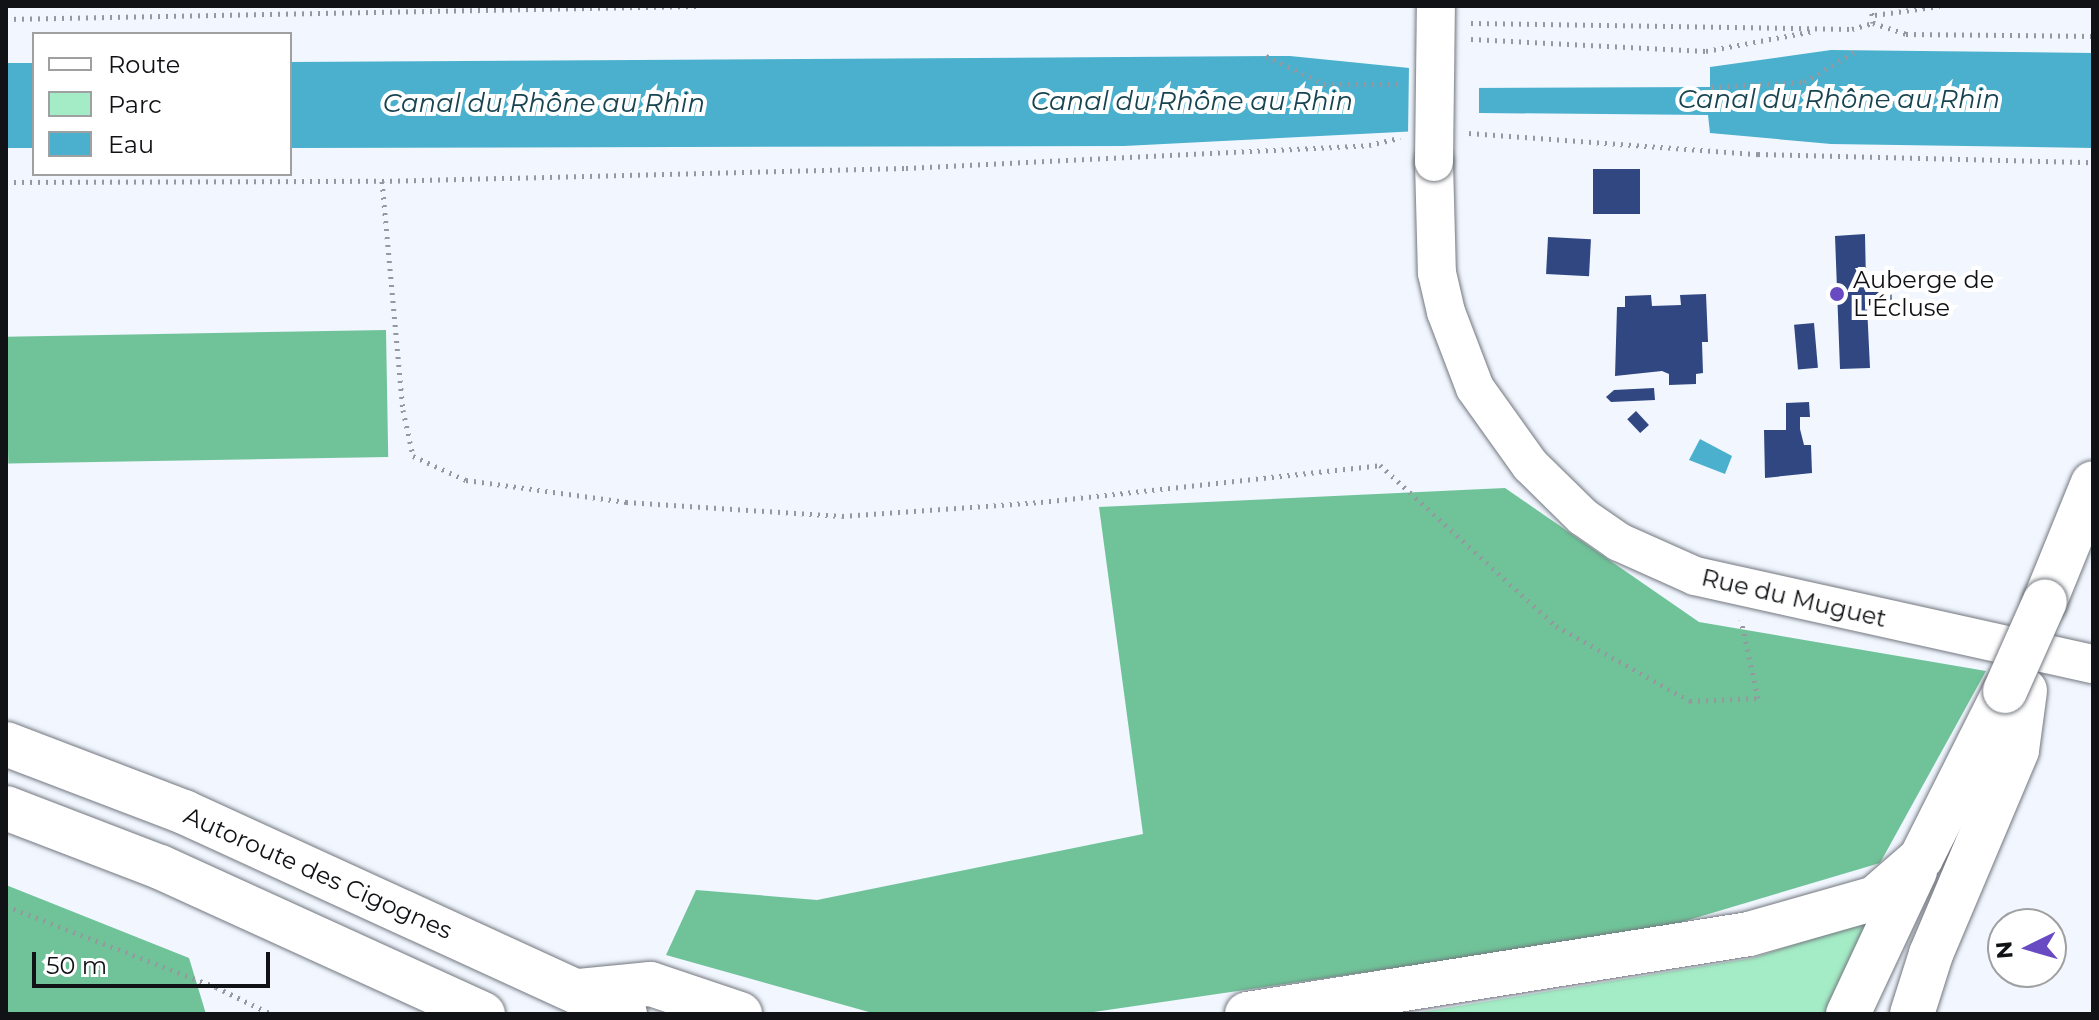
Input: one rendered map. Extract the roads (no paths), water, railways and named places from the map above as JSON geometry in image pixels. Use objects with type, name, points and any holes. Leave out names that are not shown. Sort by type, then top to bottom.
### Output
[{"type":"main road","points":[[2054,603],[2093,483]]},
{"type":"main road","points":[[1881,1014],[1966,830],[2015,691],[2054,603],[2093,529]]},
{"type":"main road","points":[[1848,1014],[1921,858],[2015,691]]},
{"type":"main road","points":[[1912,1014],[1931,954],[2017,750],[2015,691]]},
{"type":"main road","name":"Autoroute des Cigognes","points":[[6,744],[184,812],[625,1014]]},
{"type":"main road","points":[[6,808],[160,867],[483,1014]]},
{"type":"main road","points":[[1247,1014],[1749,934],[1875,898],[1921,858]]},
{"type":"main road","points":[[409,978],[438,1014]]},
{"type":"main road","points":[[577,992],[651,984],[740,1014]]},
{"type":"street","name":"Rue du Muguet","points":[[1436,6],[1421,149],[1446,312],[1475,388],[1499,427],[1583,517],[1653,559],[1733,587],[2093,664]]},
{"type":"water","name":"Canal du Rhône au Rhin","points":[[1831,50],[2093,53],[2093,148],[1831,144],[1710,133],[1708,115],[1465,113],[1459,129],[1124,146],[292,148],[292,62],[1290,56],[1459,73],[1465,88],[1710,87],[1710,67]]},
{"type":"water","points":[[6,63],[32,63],[32,148],[6,148]]},
{"type":"water","points":[[1700,439],[1732,456],[1725,474],[1689,460]]},
{"type":"place","name":"Auberge de L'Écluse","points":[[1837,294]]}]
